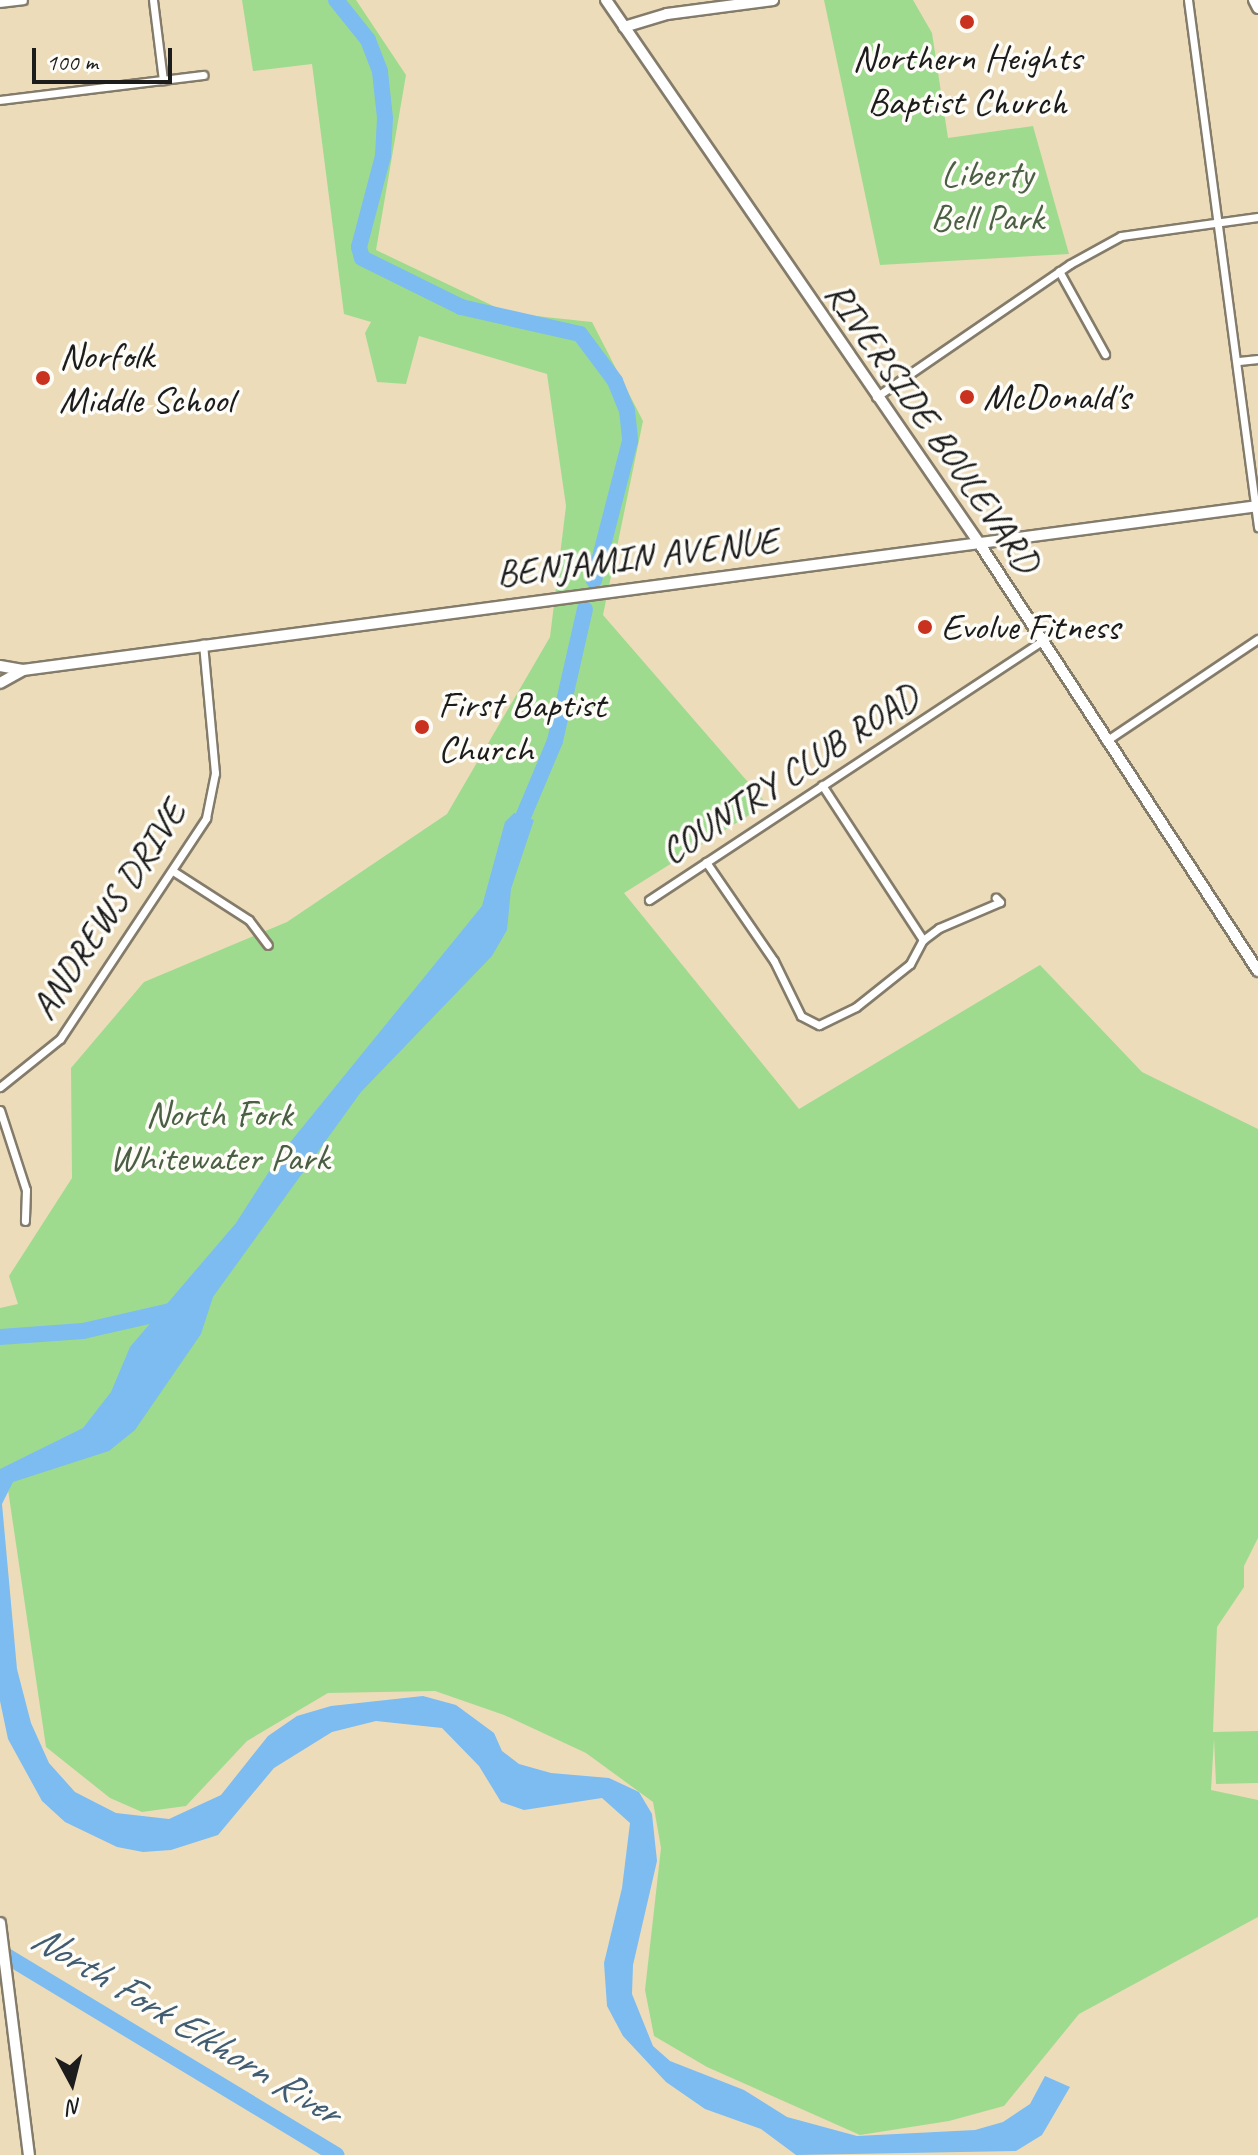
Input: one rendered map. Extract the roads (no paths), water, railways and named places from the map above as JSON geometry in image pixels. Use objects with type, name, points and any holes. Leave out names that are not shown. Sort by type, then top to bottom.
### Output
[{"type":"main road","name":"RIVERSIDE BOULEVARD","points":[[606,0],[979,543],[1258,971]]},
{"type":"main road","points":[[624,27],[667,14],[734,2],[773,0]]},
{"type":"main road","points":[[1254,0],[1258,8]]},
{"type":"main road","name":"BENJAMIN AVENUE","points":[[0,666],[23,670],[203,642],[1256,506]]},
{"type":"main road","name":"BENJAMIN AVENUE","points":[[0,683],[23,670]]},
{"type":"main road","points":[[0,1923],[29,2155]]},
{"type":"street","points":[[0,3],[23,0]]},
{"type":"street","points":[[153,0],[163,80]]},
{"type":"street","points":[[1188,0],[1239,361],[1258,527]]},
{"type":"street","points":[[0,100],[203,75]]},
{"type":"street","points":[[876,397],[1059,271],[1121,236],[1258,217]]},
{"type":"street","points":[[1059,271],[1105,354]]},
{"type":"street","points":[[1239,361],[1258,359]]},
{"type":"street","points":[[1106,741],[1258,639]]},
{"type":"street","name":"ANDREWS DRIVE","points":[[0,1087],[60,1039],[206,818],[215,773],[203,642]]},
{"type":"street","name":"COUNTRY CLUB ROAD","points":[[649,900],[1041,642]]},
{"type":"street","points":[[822,785],[923,940]]},
{"type":"street","points":[[706,862],[774,961],[801,1016],[814,1024],[835,1020],[856,1007],[910,964],[923,940],[1000,902],[996,898]]},
{"type":"street","points":[[173,871],[249,920],[268,945]]},
{"type":"street","points":[[0,1110],[26,1190],[25,1221]]},
{"type":"water","points":[[514,813],[534,820],[511,889],[507,930],[492,956],[361,1092],[213,1297],[201,1334],[135,1430],[109,1451],[13,1482],[2,1504],[17,1669],[31,1723],[49,1763],[75,1792],[116,1813],[169,1819],[221,1795],[268,1736],[297,1716],[331,1706],[423,1696],[456,1705],[494,1733],[502,1751],[519,1764],[551,1773],[609,1778],[639,1792],[652,1814],[657,1861],[633,1965],[632,1994],[653,2046],[670,2061],[744,2090],[787,2117],[857,2136],[975,2130],[1003,2122],[1030,2104],[1045,2076],[1070,2087],[1042,2135],[1016,2151],[796,2155],[761,2129],[705,2109],[666,2082],[623,2036],[607,2006],[604,1963],[622,1888],[630,1823],[602,1798],[524,1810],[501,1802],[479,1766],[442,1728],[376,1721],[332,1732],[274,1768],[218,1835],[171,1850],[143,1852],[117,1847],[65,1822],[42,1801],[8,1739],[0,1701],[0,1469],[83,1428],[111,1392],[130,1347],[236,1223],[279,1156],[482,906],[505,822]]},
{"type":"waterway","points":[[336,0],[368,40],[380,72],[385,118],[383,156],[359,247],[362,258],[461,307],[580,334],[615,381],[627,410],[630,441],[594,580]]},
{"type":"waterway","points":[[515,836],[555,741],[585,609]]},
{"type":"waterway","points":[[0,1337],[83,1331],[179,1309]]},
{"type":"waterway","name":"North Fork Elkhorn River","points":[[0,1952],[337,2155]]},
{"type":"place","name":"Northern Heights Baptist Church","points":[[967,22]]},
{"type":"place","name":"Norfolk Middle School","points":[[43,378]]},
{"type":"place","name":"McDonald's","points":[[967,397]]},
{"type":"place","name":"Evolve Fitness","points":[[925,627]]},
{"type":"place","name":"First Baptist Church","points":[[422,727]]},
{"type":"park label","name":"Liberty Bell Park","points":[[987,196]]},
{"type":"park label","name":"North Fork Whitewater Park","points":[[219,1136]]}]
